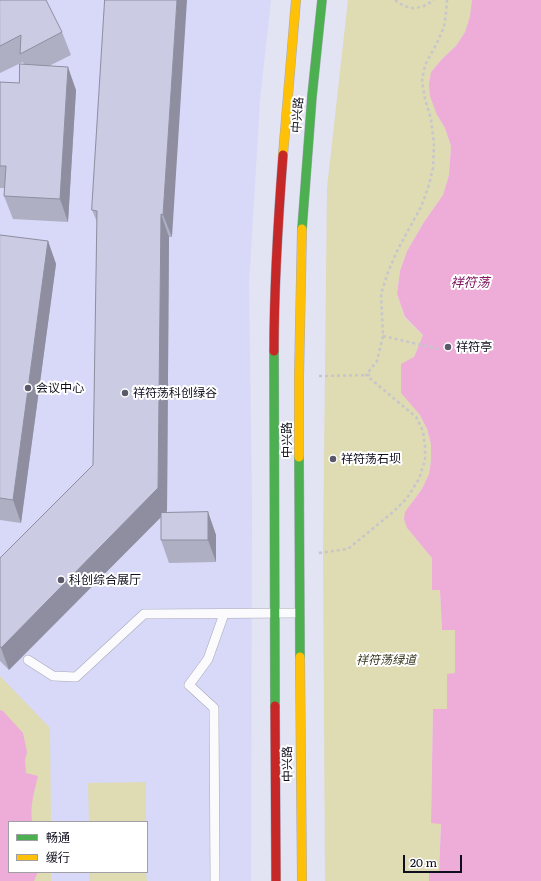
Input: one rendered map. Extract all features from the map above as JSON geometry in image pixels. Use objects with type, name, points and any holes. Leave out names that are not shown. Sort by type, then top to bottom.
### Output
[{"type":"main road","name":"中兴路","points":[[276,881],[274,305],[277,232],[296,0]]},
{"type":"main road","name":"中兴路","points":[[302,881],[298,556],[302,230],[312,96],[322,0]]},
{"type":"lane","points":[[28,660],[53,676],[76,676],[144,614],[299,614]]},
{"type":"lane","points":[[215,881],[214,708],[189,685],[208,658],[224,614]]},
{"type":"path","points":[[395,0],[410,8],[419,8],[434,0]]},
{"type":"path","points":[[366,375],[377,360],[383,336],[381,294],[388,272],[398,249],[421,207],[433,168],[434,144],[431,119],[425,99],[422,81],[425,65],[444,27],[447,0]]},
{"type":"path","points":[[383,336],[439,349]]},
{"type":"path","points":[[298,556],[348,549],[393,512],[407,498],[419,479],[425,460],[425,446],[423,431],[416,417],[366,375]]},
{"type":"path","points":[[299,377],[373,375]]},
{"type":"shaded area","name":"祥符荡科创绿谷","points":[[0,0],[271,0],[260,100],[249,284],[252,502],[251,881],[0,881]]},
{"type":"green space","name":"祥符荡绿道","points":[[348,0],[472,0],[470,16],[465,32],[456,46],[431,72],[437,115],[445,128],[451,146],[449,175],[443,195],[424,222],[407,251],[400,271],[397,294],[405,318],[423,335],[414,357],[414,407],[427,429],[431,444],[429,474],[422,489],[413,501],[407,528],[432,558],[432,590],[440,589],[442,630],[455,630],[455,673],[447,675],[447,709],[433,709],[431,823],[441,823],[439,873],[429,873],[429,881],[325,881],[323,552],[327,188]]},
{"type":"green space","points":[[0,676],[50,728],[51,821],[8,821],[8,873],[51,873],[51,881],[0,881]]},
{"type":"green space","points":[[146,782],[146,821],[89,821],[88,783]]},
{"type":"green space","points":[[89,873],[146,873],[147,881],[89,881]]},
{"type":"water","name":"祥符荡","points":[[472,0],[541,0],[541,881],[429,881],[429,873],[439,873],[441,824],[431,823],[433,709],[447,709],[447,674],[455,673],[455,630],[442,630],[440,590],[432,590],[432,558],[407,528],[404,519],[405,512],[422,489],[429,474],[431,444],[427,429],[420,415],[401,393],[401,364],[414,357],[423,335],[405,317],[397,294],[400,271],[407,251],[424,222],[443,195],[449,175],[451,146],[445,128],[437,115],[430,96],[429,84],[431,72],[456,46],[465,32],[470,16]]},
{"type":"water","points":[[0,710],[3,711],[23,733],[27,752],[25,760],[26,773],[38,776],[32,804],[32,821],[8,821],[8,873],[37,874],[34,881],[0,881]]},
{"type":"building","points":[[0,0],[46,0],[62,32],[20,54],[21,35],[0,46]]},
{"type":"building","points":[[105,0],[177,0],[163,215],[161,214],[158,488],[1,648],[0,558],[93,465],[97,211],[92,210]]},
{"type":"building","points":[[20,64],[68,67],[60,199],[4,196],[6,166],[0,166],[0,82],[19,83]]},
{"type":"building","points":[[0,235],[48,241],[13,500],[0,498]]},
{"type":"building","points":[[208,512],[208,540],[161,540],[161,513]]},
{"type":"traffic: fast","points":[[302,229],[312,96],[322,0]]},
{"type":"traffic: fast","points":[[274,351],[275,706]]},
{"type":"traffic: fast","points":[[299,457],[300,657]]},
{"type":"traffic: slow","points":[[283,155],[296,0]]},
{"type":"traffic: slow","points":[[299,457],[302,229]]},
{"type":"traffic: slow","points":[[300,657],[302,881]]},
{"type":"traffic: jam","points":[[274,351],[279,204],[283,155]]},
{"type":"traffic: jam","points":[[275,706],[276,881]]},
{"type":"place","name":"祥符亭","points":[[448,347]]},
{"type":"place","name":"会议中心","points":[[28,388]]},
{"type":"place","name":"祥符荡科创绿谷","points":[[125,393]]},
{"type":"place","name":"祥符荡石坝","points":[[333,459]]},
{"type":"place","name":"科创综合展厅","points":[[61,580]]}]
